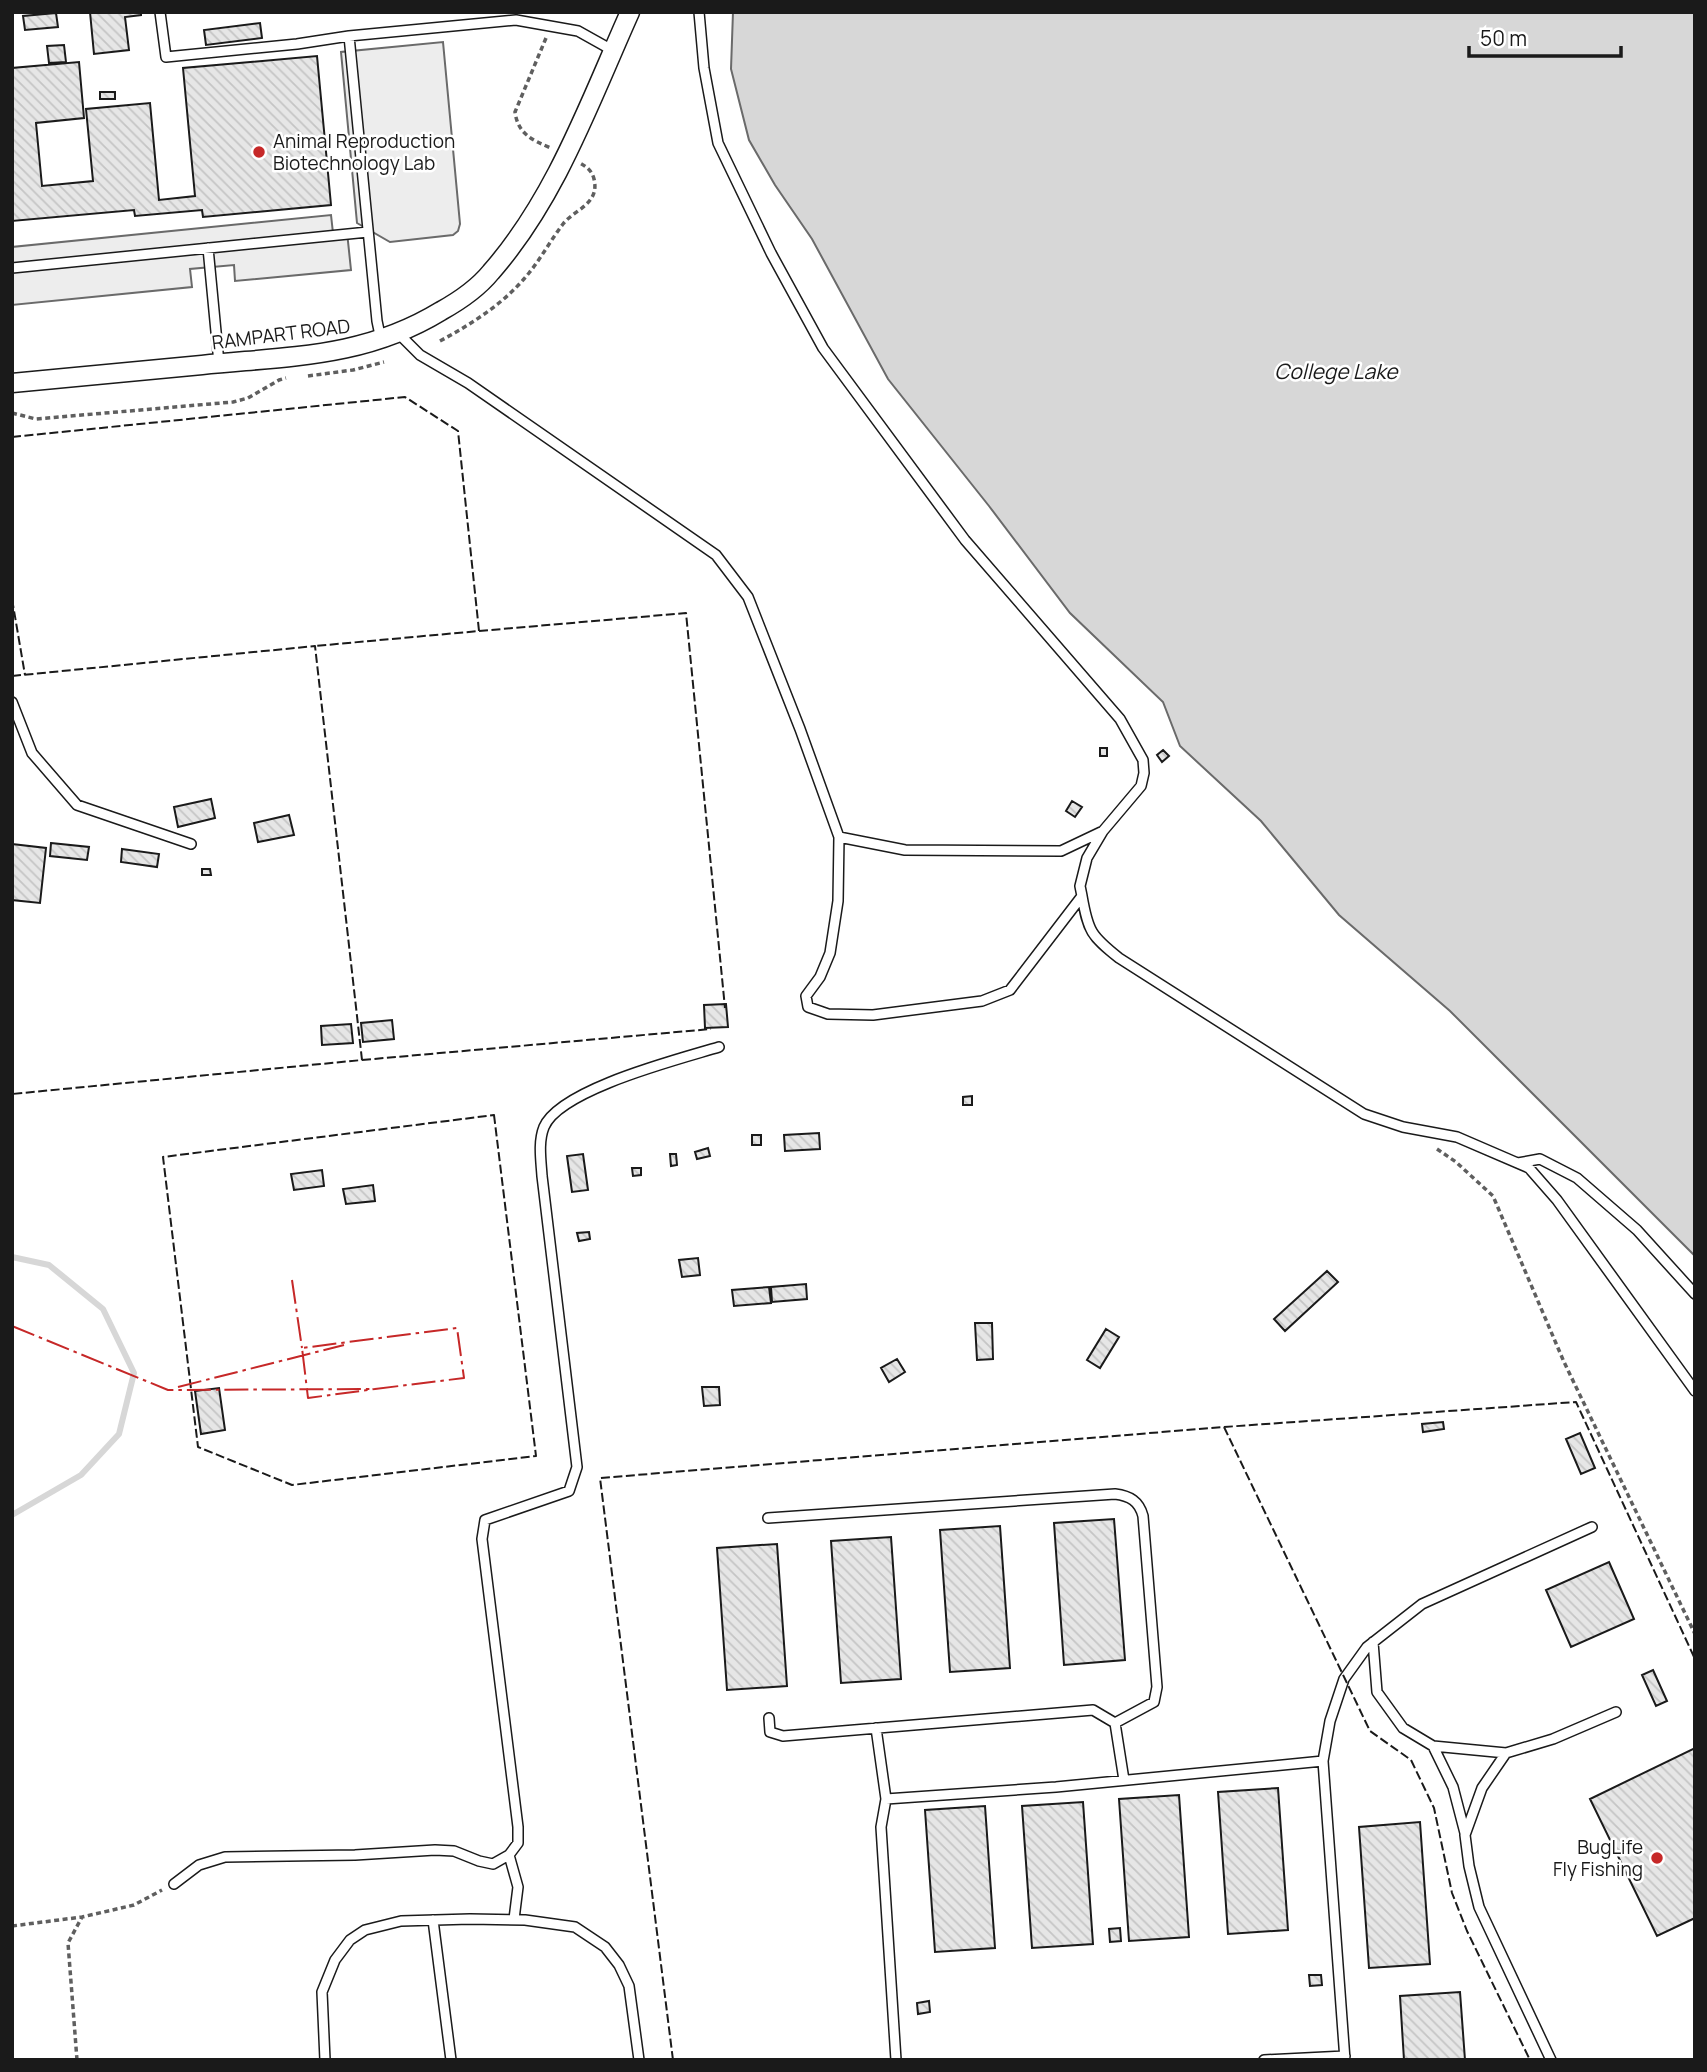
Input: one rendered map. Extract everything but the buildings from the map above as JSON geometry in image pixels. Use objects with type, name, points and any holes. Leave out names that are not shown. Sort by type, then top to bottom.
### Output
[{"type":"street","name":"RAMPART ROAD","points":[[12,383],[325,353],[381,341],[457,302],[489,275],[522,233],[551,186],[630,12]]},
{"type":"lane","points":[[160,12],[166,57],[516,20],[578,31],[612,50]]},
{"type":"lane","points":[[699,12],[704,68],[718,143],[771,253],[823,348],[965,540],[1120,719],[1143,760],[1141,786],[1103,831],[1087,858],[1080,886],[1085,914],[1094,938],[1119,958],[1364,1114],[1403,1127],[1457,1138],[1529,1168],[1557,1199],[1695,1391]]},
{"type":"lane","points":[[349,36],[381,341]]},
{"type":"lane","points":[[12,268],[368,232]]},
{"type":"lane","points":[[208,248],[219,363]]},
{"type":"lane","points":[[398,334],[420,355],[468,383],[716,555],[748,597],[839,837],[838,901],[830,953],[820,976],[806,996],[808,1007],[828,1014],[873,1015],[982,1000],[1010,990],[1082,896]]},
{"type":"lane","points":[[12,702],[32,753],[77,805],[191,844]]},
{"type":"lane","points":[[839,837],[905,850],[1061,851],[1103,831]]},
{"type":"lane","points":[[174,1884],[199,1865],[225,1857],[355,1855],[435,1850],[454,1851],[492,1864],[509,1855],[518,1843],[482,1539],[485,1520],[569,1491],[577,1467],[542,1176],[540,1150],[544,1127],[559,1108],[581,1095],[634,1073],[719,1047]]},
{"type":"lane","points":[[1516,1164],[1540,1159],[1577,1178],[1637,1230],[1695,1294]]},
{"type":"lane","points":[[768,1518],[1115,1494],[1134,1500],[1141,1507],[1143,1516],[1157,1687],[1154,1702],[1115,1723]]},
{"type":"lane","points":[[1264,2060],[1345,2058],[1323,1761],[1329,1721],[1343,1679],[1373,1642],[1422,1604],[1592,1527]]},
{"type":"lane","points":[[1373,1642],[1377,1692],[1403,1728],[1433,1746],[1506,1753],[1553,1739],[1616,1712]]},
{"type":"lane","points":[[769,1717],[770,1732],[783,1736],[1093,1710],[1115,1723]]},
{"type":"lane","points":[[1115,1723],[1124,1780]]},
{"type":"lane","points":[[876,1728],[886,1799],[881,1827],[896,2060]]},
{"type":"lane","points":[[1433,1746],[1453,1787],[1479,1907],[1550,2060]]},
{"type":"lane","points":[[1465,1835],[1482,1788],[1506,1753]]},
{"type":"lane","points":[[886,1799],[1323,1761]]},
{"type":"lane","points":[[509,1855],[518,1887],[514,1919]]},
{"type":"lane","points":[[325,2060],[322,1992],[335,1960],[350,1940],[365,1930],[389,1924],[433,1920],[514,1919],[575,1927],[605,1947],[619,1965],[629,1986],[639,2060]]},
{"type":"lane","points":[[433,1920],[450,2060]]},
{"type":"path","points":[[546,39],[515,111],[516,123],[522,132],[531,140],[555,149]]},
{"type":"path","points":[[440,341],[461,330],[510,294],[565,222],[590,201],[595,182],[591,172],[581,163]]},
{"type":"path","points":[[299,377],[353,370],[384,362]]},
{"type":"path","points":[[12,413],[36,419],[233,402],[248,398],[279,380],[289,378]]},
{"type":"path","points":[[1435,1148],[1456,1162],[1493,1196],[1564,1362],[1695,1634]]},
{"type":"path","points":[[12,1926],[82,1917],[134,1905],[174,1884]]},
{"type":"path","points":[[77,2060],[68,1942],[82,1917]]},
{"type":"shaded area","points":[[443,42],[460,224],[453,235],[390,242],[357,223],[341,52]]},
{"type":"shaded area","points":[[331,215],[333,233],[347,232],[351,270],[235,281],[234,265],[190,269],[192,287],[12,305],[12,247]]},
{"type":"water","name":"College Lake","points":[[733,12],[1695,12],[1695,1256],[1450,1011],[1339,915],[1261,821],[1180,746],[1163,702],[1070,613],[888,379],[812,239],[775,185],[749,140],[731,69]]},
{"type":"waterway","points":[[12,1257],[49,1265],[103,1309],[134,1373],[119,1434],[81,1475],[12,1515]]},
{"type":"fence","points":[[12,437],[405,397],[458,431],[479,631],[315,646]]},
{"type":"fence","points":[[12,599],[25,675]]},
{"type":"fence","points":[[479,631],[686,613],[725,1008]]},
{"type":"fence","points":[[12,676],[315,646],[362,1060],[12,1094]]},
{"type":"fence","points":[[362,1060],[711,1029]]},
{"type":"fence","points":[[494,1115],[536,1456],[292,1485],[198,1447],[163,1157],[494,1115]]},
{"type":"fence","points":[[673,2060],[600,1478],[1224,1427],[1576,1402],[1695,1659]]},
{"type":"fence","points":[[1224,1427],[1370,1731],[1411,1760],[1434,1808],[1452,1893],[1467,1931],[1530,2060]]},
{"type":"power","points":[[292,1280],[302,1348]]},
{"type":"power","points":[[12,1326],[168,1390],[375,1389],[464,1378],[457,1328],[302,1348],[308,1398],[375,1389]]},
{"type":"power","points":[[178,1387],[344,1345]]},
{"type":"place","name":"Animal Reproduction Biotechnology Lab","points":[[259,152]]},
{"type":"place","name":"BugLife Fly Fishing","points":[[1657,1858]]}]
